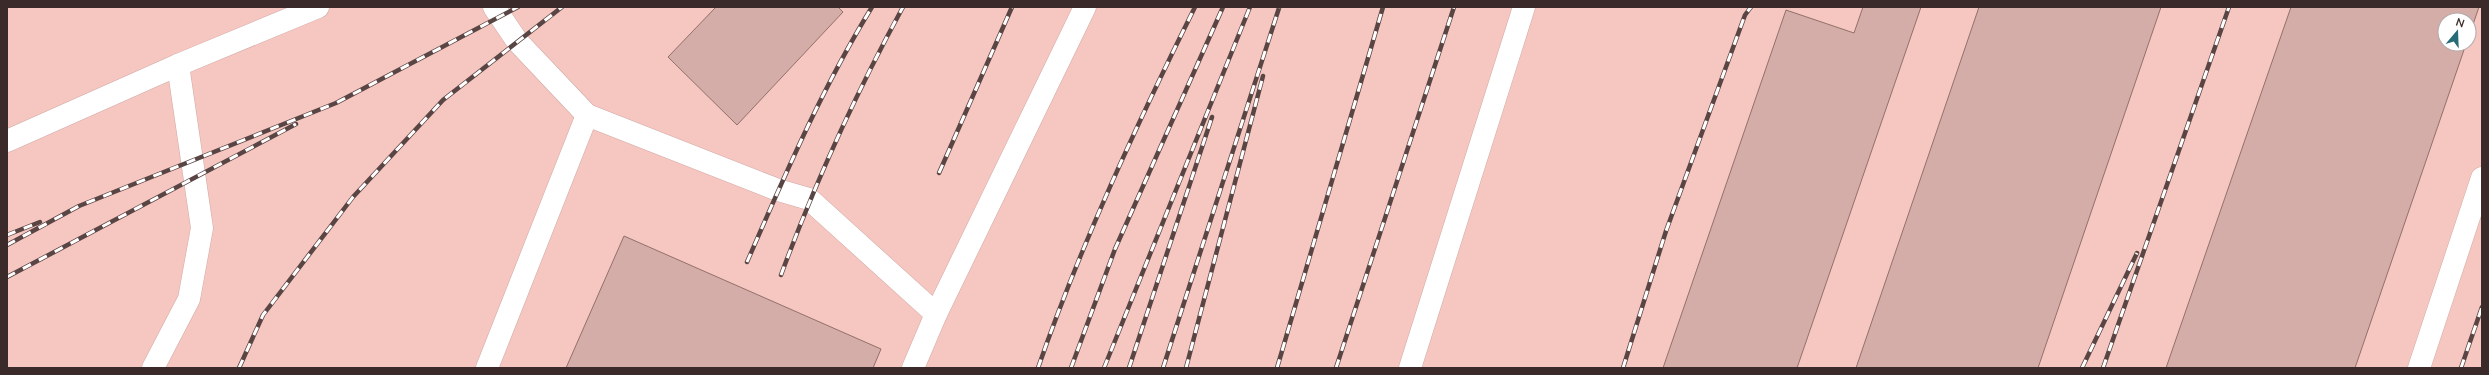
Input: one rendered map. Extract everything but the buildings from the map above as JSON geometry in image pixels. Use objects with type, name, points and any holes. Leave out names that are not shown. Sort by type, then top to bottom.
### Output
[{"type":"lane","points":[[7,141],[178,65],[318,7]]},
{"type":"lane","points":[[494,7],[517,41],[587,115],[778,190],[809,199],[936,314]]},
{"type":"lane","points":[[913,368],[936,314],[1085,7]]},
{"type":"lane","points":[[1410,368],[1524,7]]},
{"type":"lane","points":[[153,368],[189,299],[202,228],[178,65]]},
{"type":"lane","points":[[487,368],[587,115]]},
{"type":"lane","points":[[2419,368],[2482,178]]},
{"type":"shaded area","points":[[7,7],[2482,7],[2482,368],[7,368]]},
{"type":"railway","points":[[7,245],[79,206],[336,103],[518,7]]},
{"type":"railway","points":[[239,368],[263,315],[353,197],[443,100],[562,7]]},
{"type":"railway","points":[[747,262],[820,100],[872,7]]},
{"type":"railway","points":[[781,275],[808,206],[837,139],[869,72],[903,7]]},
{"type":"railway","points":[[939,173],[1012,7]]},
{"type":"railway","points":[[1038,368],[1091,230],[1131,140],[1195,7]]},
{"type":"railway","points":[[1071,368],[1115,249],[1223,7]]},
{"type":"railway","points":[[1104,368],[1250,7]]},
{"type":"railway","points":[[1277,368],[1383,7]]},
{"type":"railway","points":[[1336,368],[1454,7]]},
{"type":"railway","points":[[1623,368],[1666,231],[1745,15],[1751,7]]},
{"type":"railway","points":[[2103,368],[2229,7]]},
{"type":"railway","points":[[1163,368],[1279,8]]},
{"type":"railway","points":[[1186,368],[1263,76]]},
{"type":"railway","points":[[1129,368],[1212,117]]},
{"type":"railway","points":[[7,277],[296,124]]},
{"type":"railway","points":[[7,235],[40,222]]},
{"type":"railway","points":[[2082,368],[2137,253]]},
{"type":"railway","points":[[2461,368],[2482,307]]}]
